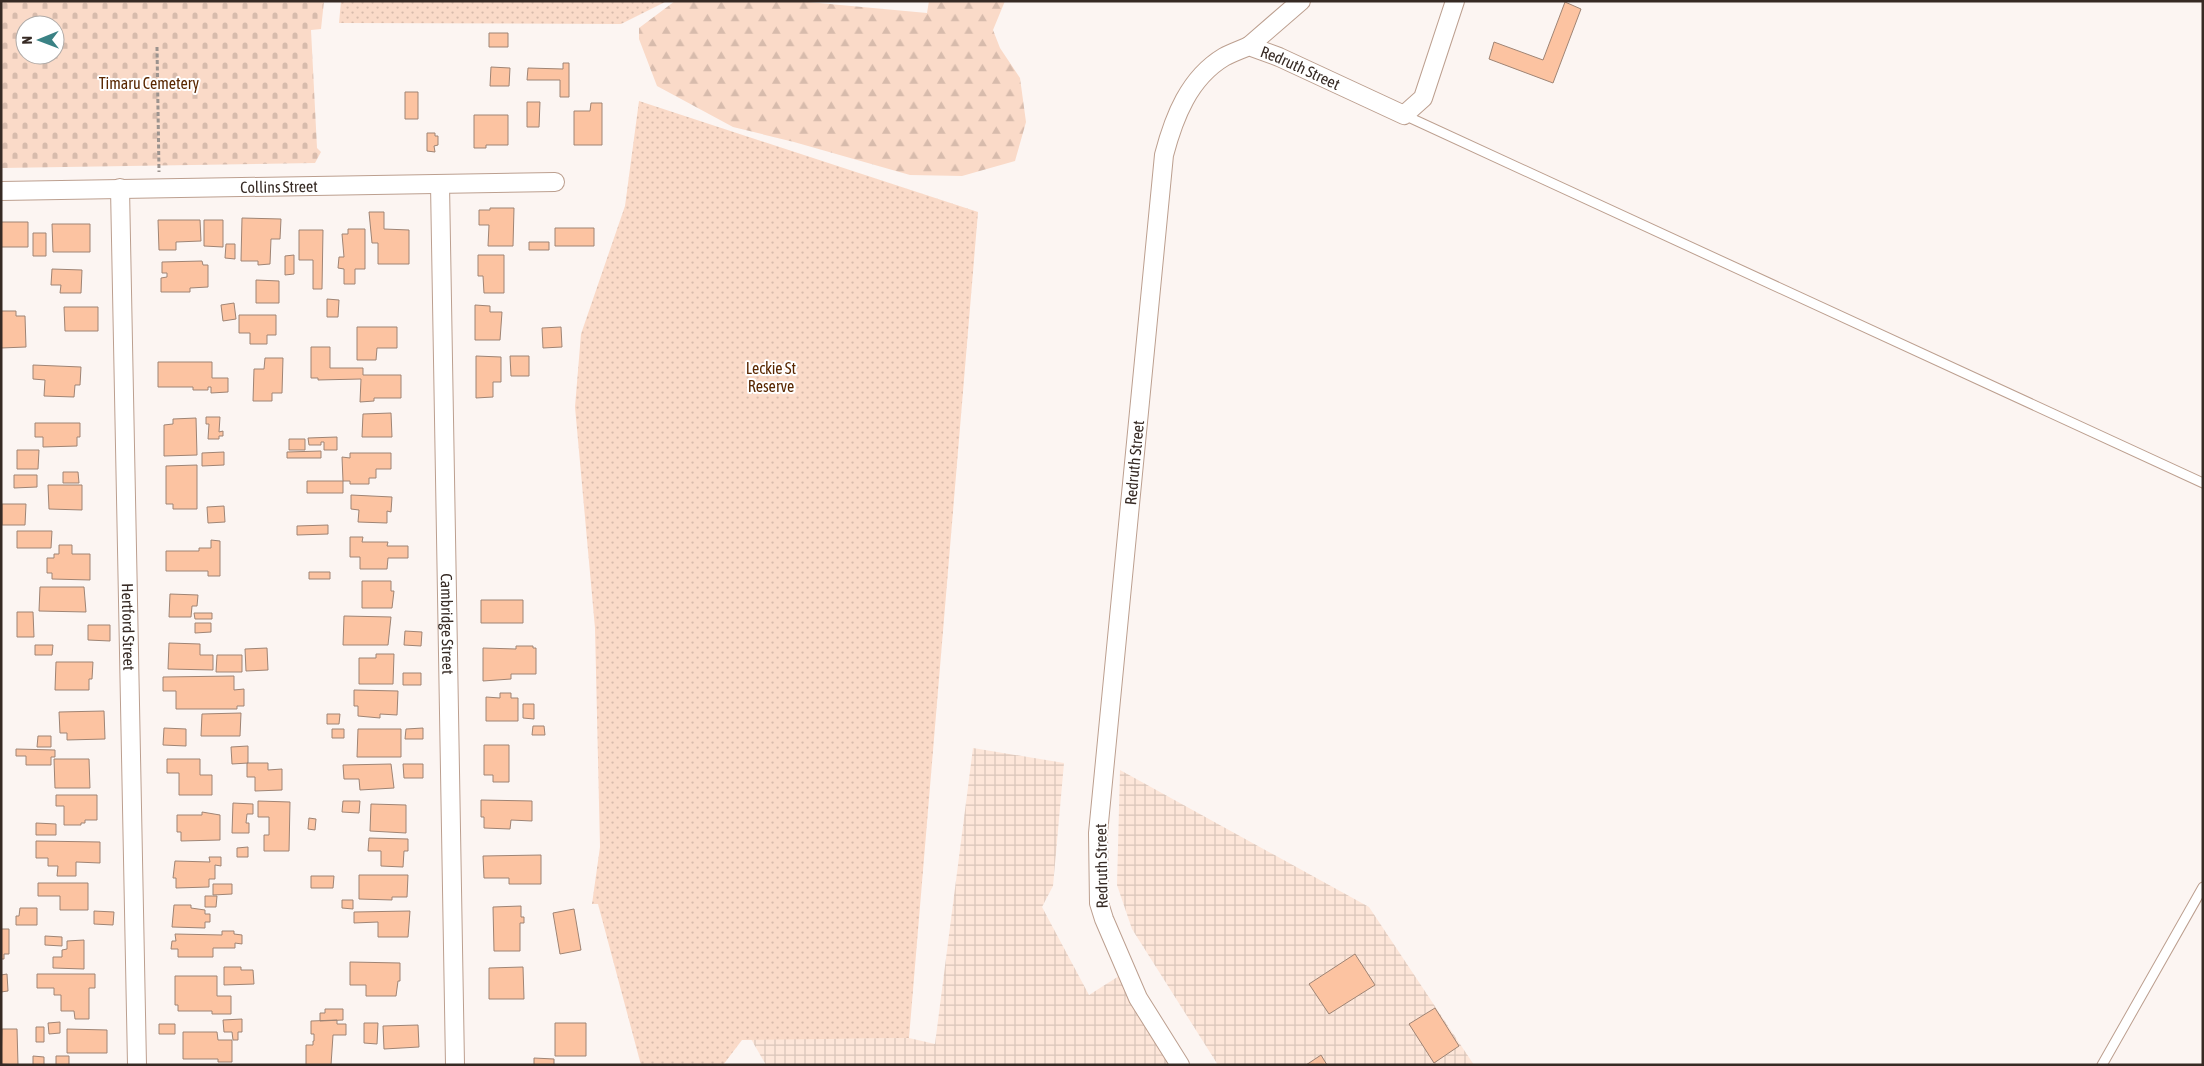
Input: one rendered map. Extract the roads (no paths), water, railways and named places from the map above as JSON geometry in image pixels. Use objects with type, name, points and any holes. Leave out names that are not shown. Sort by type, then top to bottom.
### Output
[{"type":"street","points":[[1249,46],[1301,1]]},
{"type":"street","points":[[1404,115],[1423,98],[1455,1]]},
{"type":"street","name":"Redruth Street","points":[[1180,1065],[1138,998],[1099,903],[1098,833],[1164,155],[1173,123],[1191,89],[1206,71],[1224,57],[1249,46],[1279,57],[1404,115]]},
{"type":"street","name":"Collins Street","points":[[1,191],[555,182]]},
{"type":"street","name":"Cambridge Street","points":[[440,184],[455,1065]]},
{"type":"street","name":"Hertford Street","points":[[120,188],[137,1065]]},
{"type":"lane","points":[[1404,115],[2203,483]]},
{"type":"lane","points":[[2102,1065],[2203,887]]},
{"type":"park label","name":"Timaru Cemetery","points":[[149,83]]},
{"type":"park label","name":"Leckie St Reserve","points":[[771,377]]}]
